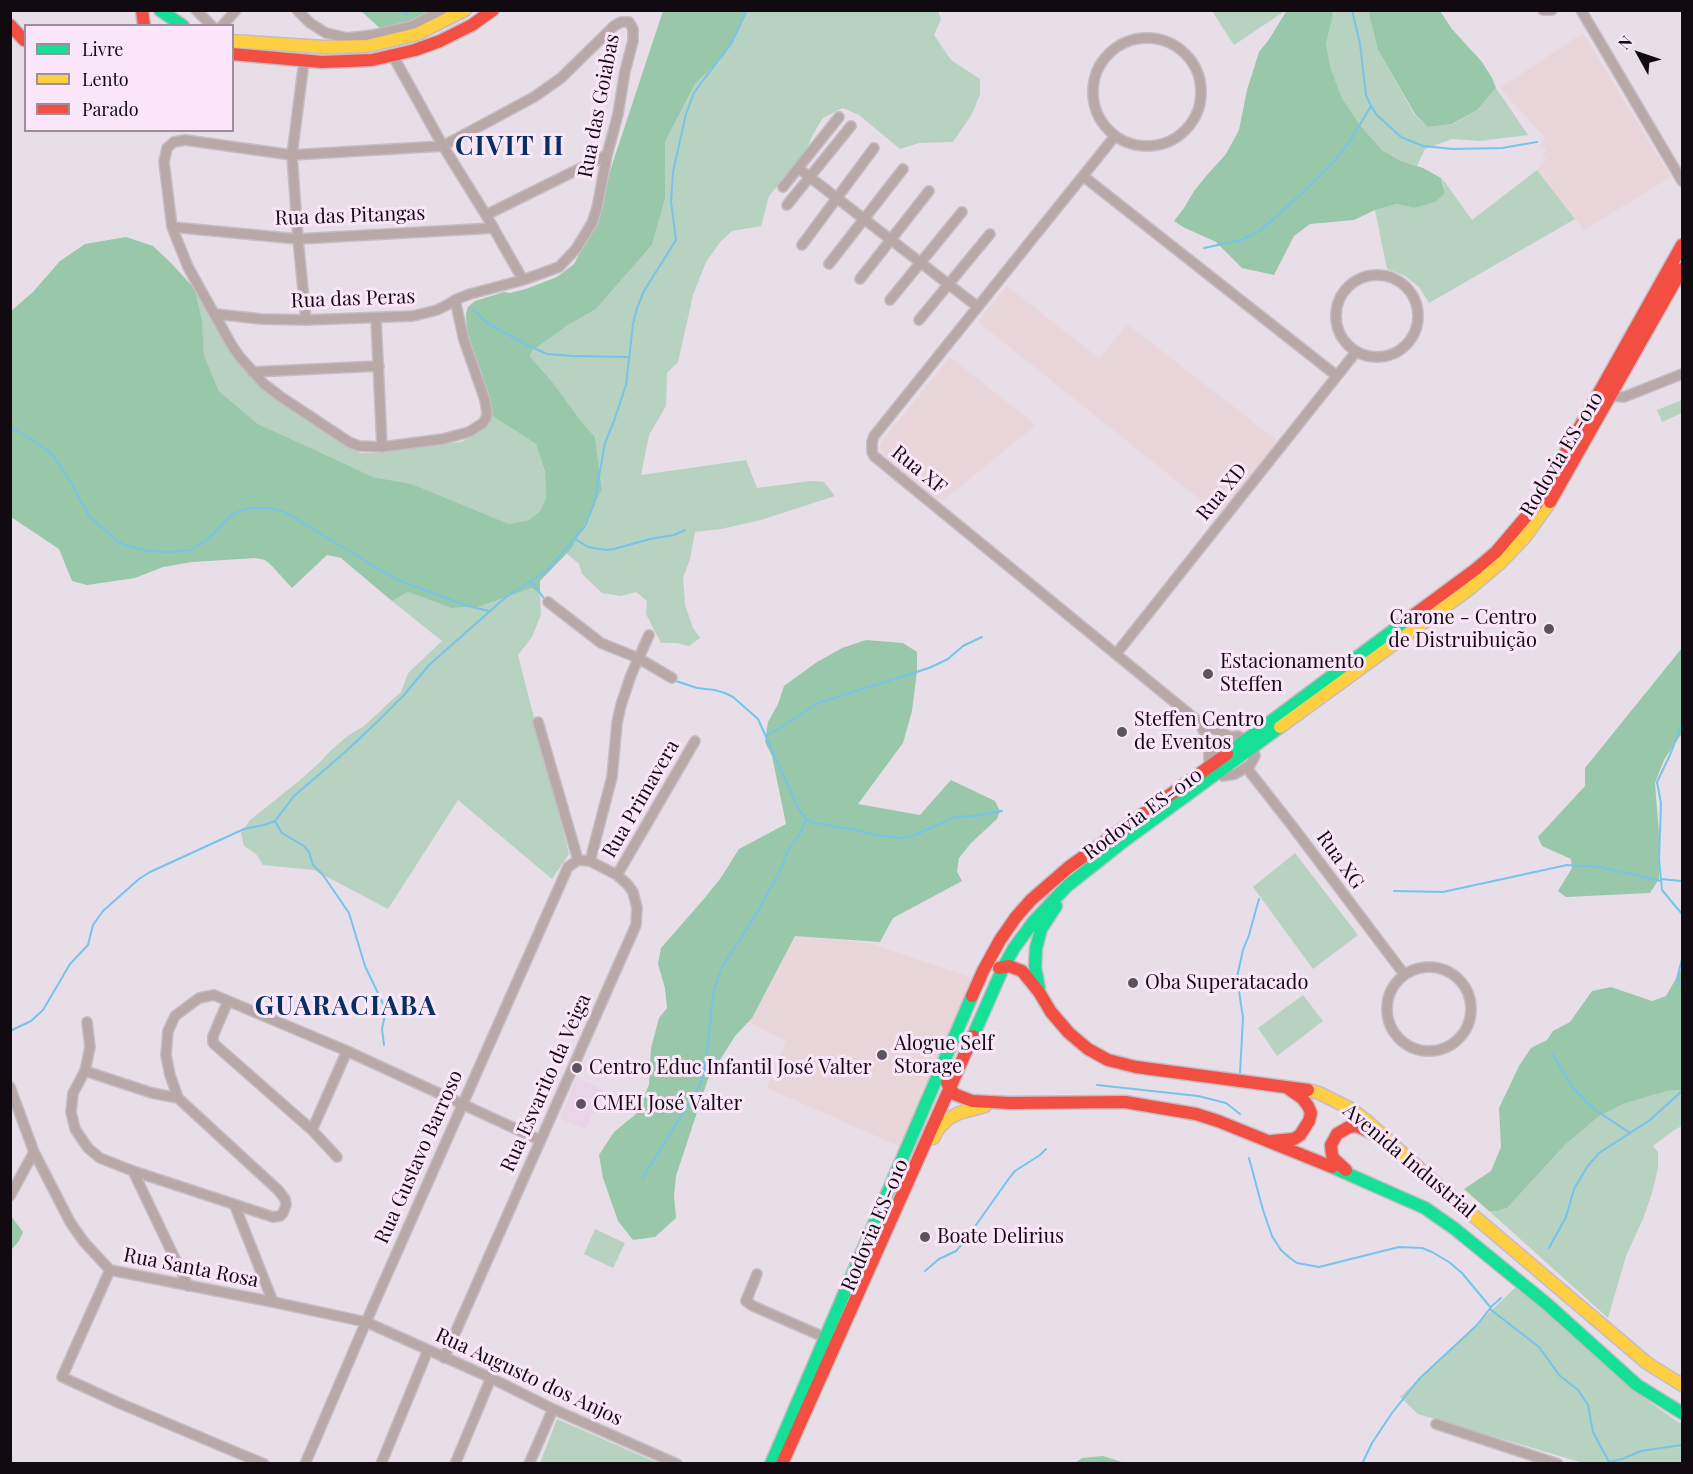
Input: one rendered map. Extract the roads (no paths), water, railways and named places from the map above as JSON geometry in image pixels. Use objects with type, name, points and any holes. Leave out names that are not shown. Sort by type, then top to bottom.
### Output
[{"type":"main road","points":[[160,10],[180,24]]},
{"type":"main road","points":[[234,41],[338,48],[376,45],[417,34],[465,10]]},
{"type":"main road","points":[[234,54],[304,61],[350,62],[393,56],[440,41],[466,28],[493,10]]},
{"type":"main road","points":[[10,25],[24,39]]},
{"type":"main road","name":"Rodovia ES-010","points":[[1249,744],[1496,552],[1536,505],[1683,245]]},
{"type":"main road","name":"Rodovia ES-010","points":[[771,1464],[983,971],[1016,917],[1052,880],[1213,764],[1249,744],[1468,591],[1500,563],[1525,537],[1560,486],[1683,269]]},
{"type":"main road","name":"Rodovia ES-010","points":[[782,1464],[1003,968],[1021,939],[1067,886],[1213,764]]},
{"type":"main road","name":"Avenida Industrial","points":[[1039,992],[1035,968],[1036,948],[1041,929],[1056,906],[1115,855],[1120,844]]},
{"type":"main road","name":"Avenida Industrial","points":[[1003,968],[1009,966],[1022,971],[1069,1034],[1091,1051],[1108,1060],[1144,1068],[1281,1085],[1319,1093],[1351,1109],[1647,1363],[1683,1385]]},
{"type":"main road","points":[[983,971],[1003,968]]},
{"type":"main road","points":[[944,1064],[945,1078],[949,1088]]},
{"type":"main road","points":[[1265,1140],[1294,1139],[1300,1135],[1309,1121],[1311,1113],[1302,1098],[1281,1085]]},
{"type":"main road","name":"Avenida Industrial","points":[[949,1088],[959,1097],[972,1101],[1125,1102],[1196,1114],[1351,1175],[1425,1208],[1455,1229],[1547,1304],[1637,1385],[1683,1413]]},
{"type":"main road","name":"Avenida Industrial","points":[[904,1186],[917,1174],[938,1130],[948,1119],[976,1108],[1010,1103]]},
{"type":"main road","points":[[1351,1175],[1334,1160],[1332,1155],[1331,1145],[1337,1134],[1348,1127],[1356,1126],[1387,1140]]},
{"type":"street","points":[[196,10],[210,24]]},
{"type":"street","points":[[224,24],[236,10]]},
{"type":"street","points":[[297,10],[310,23],[326,33],[347,38],[412,26],[442,10]]},
{"type":"street","points":[[1543,10],[1552,10]]},
{"type":"street","points":[[1581,10],[1683,182]]},
{"type":"street","name":"Rua das Goiabas","points":[[443,146],[546,90],[614,26],[625,21],[629,22],[633,29],[633,41],[592,223],[576,249],[559,267],[523,280]]},
{"type":"street","points":[[1144,38],[1159,39],[1185,52],[1200,78],[1202,92],[1199,107],[1184,132],[1157,145],[1143,146],[1128,143],[1115,136],[1097,113],[1094,99],[1094,84],[1098,69],[1106,57],[1117,47],[1130,40],[1144,38]]},
{"type":"street","points":[[393,56],[443,146],[523,280]]},
{"type":"street","points":[[304,61],[292,155],[306,320]]},
{"type":"street","points":[[783,187],[839,117]]},
{"type":"street","points":[[786,205],[851,126]]},
{"type":"street","name":"Rua XF","points":[[1115,136],[874,436],[872,452],[874,456],[1200,723],[1231,737],[1238,736],[1249,744]]},
{"type":"street","points":[[443,146],[292,155],[185,141],[174,142],[167,148],[164,162],[172,226],[182,256],[231,344],[252,372],[281,397],[349,442],[359,446],[382,447],[443,439],[469,432],[483,423],[486,418],[485,400],[464,340],[455,300]]},
{"type":"street","points":[[802,245],[874,148]]},
{"type":"street","points":[[486,215],[608,155]]},
{"type":"street","points":[[798,168],[978,307]]},
{"type":"street","points":[[829,264],[903,169]]},
{"type":"street","points":[[1083,176],[1337,376]]},
{"type":"street","points":[[860,279],[929,191]]},
{"type":"street","points":[[890,300],[962,212]]},
{"type":"street","name":"Rua das Pitangas","points":[[172,226],[298,239],[494,228]]},
{"type":"street","points":[[919,320],[990,234]]},
{"type":"street","points":[[1381,275],[1399,281],[1412,293],[1419,311],[1417,329],[1407,345],[1392,355],[1374,358],[1356,352],[1343,339],[1336,322],[1338,304],[1348,288],[1363,278],[1381,275]]},
{"type":"street","name":"Rua das Peras","points":[[216,314],[261,319],[306,320],[412,316],[437,310],[470,294],[523,280]]},
{"type":"street","points":[[376,319],[382,447]]},
{"type":"street","name":"Rua XD","points":[[1116,654],[1356,352]]},
{"type":"street","points":[[252,372],[379,366]]},
{"type":"street","points":[[1611,396],[1623,397],[1683,374]]},
{"type":"street","points":[[548,602],[601,644],[638,658],[672,678]]},
{"type":"street","points":[[590,861],[612,777],[621,705],[649,635]]},
{"type":"street","points":[[538,722],[578,860]]},
{"type":"street","points":[[1200,723],[1207,738],[1213,764],[1229,776],[1253,761],[1255,756],[1249,744]]},
{"type":"street","points":[[1213,764],[1231,737]]},
{"type":"street","name":"Rua Primavera","points":[[617,874],[695,741]]},
{"type":"street","name":"Rua XG","points":[[1246,767],[1404,975]]},
{"type":"street","name":"Rua Esvarito da Veiga","points":[[444,1358],[636,926],[637,908],[633,892],[628,885],[617,874],[590,861],[578,860]]},
{"type":"street","name":"Rua Gustavo Barroso","points":[[305,1464],[568,867],[578,860]]},
{"type":"street","points":[[1431,967],[1444,970],[1456,977],[1465,988],[1470,1001],[1471,1015],[1467,1028],[1458,1040],[1447,1048],[1433,1052],[1419,1051],[1406,1046],[1396,1037],[1389,1024],[1386,1011],[1388,997],[1394,984],[1404,975],[1417,968],[1431,967]]},
{"type":"street","points":[[87,1022],[90,1047],[85,1071],[73,1093],[71,1112],[75,1129],[88,1148],[100,1158],[133,1171],[273,1217],[284,1213],[285,1199],[178,1098],[170,1076],[166,1055],[168,1031],[175,1016],[199,998],[214,995],[347,1051],[540,1140]]},
{"type":"street","points":[[228,1001],[213,1036],[213,1043],[312,1130],[337,1157]]},
{"type":"street","points":[[312,1130],[347,1051]]},
{"type":"street","points":[[85,1071],[152,1093],[178,1098]]},
{"type":"street","name":"Rua Santa Rosa","points":[[10,1087],[34,1152],[70,1222],[84,1242],[110,1270],[366,1322]]},
{"type":"street","points":[[10,1196],[34,1152]]},
{"type":"street","points":[[133,1171],[188,1286]]},
{"type":"street","points":[[235,1206],[273,1302]]},
{"type":"street","points":[[110,1270],[62,1377],[264,1464]]},
{"type":"street","points":[[757,1274],[746,1301],[826,1338]]},
{"type":"street","name":"Rua Augusto dos Anjos","points":[[366,1322],[677,1464]]},
{"type":"street","points":[[381,1464],[428,1350]]},
{"type":"street","points":[[455,1464],[490,1378]]},
{"type":"street","points":[[530,1464],[553,1409]]},
{"type":"street","points":[[1436,1424],[1538,1461],[1558,1464]]},
{"type":"waterway","points":[[399,10],[408,15]]},
{"type":"waterway","points":[[10,1031],[31,1021],[43,1010],[70,964],[88,945],[93,925],[103,911],[139,879],[244,829],[275,821],[294,796],[378,721],[429,665],[506,597],[548,570],[585,526],[594,504],[605,443],[626,385],[637,308],[644,291],[676,240],[671,202],[673,172],[686,114],[694,93],[731,44],[747,10]]},
{"type":"waterway","points":[[1352,10],[1360,44],[1366,95],[1376,114],[1401,137],[1423,146],[1453,149],[1502,148],[1537,142]]},
{"type":"waterway","points":[[1204,248],[1242,240],[1261,230],[1335,160],[1350,141],[1371,106]]},
{"type":"waterway","points":[[473,309],[487,323],[547,354],[628,357]]},
{"type":"waterway","points":[[10,427],[54,456],[89,516],[117,541],[125,545],[148,551],[191,550],[210,538],[235,513],[250,508],[269,508],[285,512],[395,579],[468,606],[489,611]]},
{"type":"waterway","points":[[575,539],[588,547],[606,550],[674,535],[685,530]]},
{"type":"waterway","points":[[531,581],[546,601]]},
{"type":"waterway","points":[[766,736],[818,703],[929,668],[948,659],[963,646],[982,637]]},
{"type":"waterway","points":[[673,680],[697,688],[725,693],[733,697],[758,719],[798,808],[811,822],[880,836],[902,838],[915,835],[955,817],[1002,811]]},
{"type":"waterway","points":[[1682,724],[1657,782],[1661,803],[1659,859],[1662,890],[1682,914]]},
{"type":"waterway","points":[[642,1179],[701,1082],[704,1074],[714,990],[722,967],[757,913],[806,819]]},
{"type":"waterway","points":[[275,821],[282,833],[304,846],[309,852],[313,865],[323,875],[349,913],[365,966],[386,1010],[382,1029],[384,1045]]},
{"type":"waterway","points":[[1394,891],[1443,892],[1567,865],[1600,867],[1661,881]]},
{"type":"waterway","points":[[1661,879],[1682,881]]},
{"type":"waterway","points":[[1240,1073],[1243,1018],[1237,977],[1259,899]]},
{"type":"waterway","points":[[1682,959],[1677,979],[1682,987]]},
{"type":"waterway","points":[[1552,1054],[1572,1086],[1586,1102],[1630,1133]]},
{"type":"waterway","points":[[1097,1085],[1198,1096],[1226,1103],[1240,1114]]},
{"type":"waterway","points":[[1549,1248],[1566,1217],[1574,1189],[1587,1167],[1599,1153],[1650,1120],[1682,1091]]},
{"type":"waterway","points":[[925,1271],[939,1259],[956,1251],[1015,1171],[1046,1149]]},
{"type":"waterway","points":[[1249,1158],[1272,1236],[1281,1250],[1297,1263],[1319,1267],[1399,1247],[1422,1248],[1449,1262],[1462,1273],[1491,1308]]},
{"type":"waterway","points":[[1362,1464],[1372,1443],[1392,1413],[1419,1379],[1477,1325],[1501,1298]]},
{"type":"waterway","points":[[1490,1309],[1539,1347],[1560,1376],[1578,1390],[1588,1405],[1593,1432],[1609,1462],[1641,1451],[1682,1445]]},
{"type":"place","name":"Carone - Centro de Distruibuição","points":[[1549,629]]},
{"type":"place","name":"Estacionamento Steffen","points":[[1208,674]]},
{"type":"place","name":"Steffen Centro de Eventos","points":[[1122,732]]},
{"type":"place","name":"Oba Superatacado","points":[[1133,983]]},
{"type":"place","name":"Alogue Self Storage","points":[[882,1055]]},
{"type":"place","name":"Centro Educ Infantil José Valter","points":[[577,1068]]},
{"type":"place","name":"CMEI José Valter","points":[[581,1104]]},
{"type":"place","name":"Boate Delirius","points":[[925,1237]]},
{"type":"district","name":"CIVIT II","points":[[510,147]]},
{"type":"district","name":"GUARACIABA","points":[[346,1007]]}]
